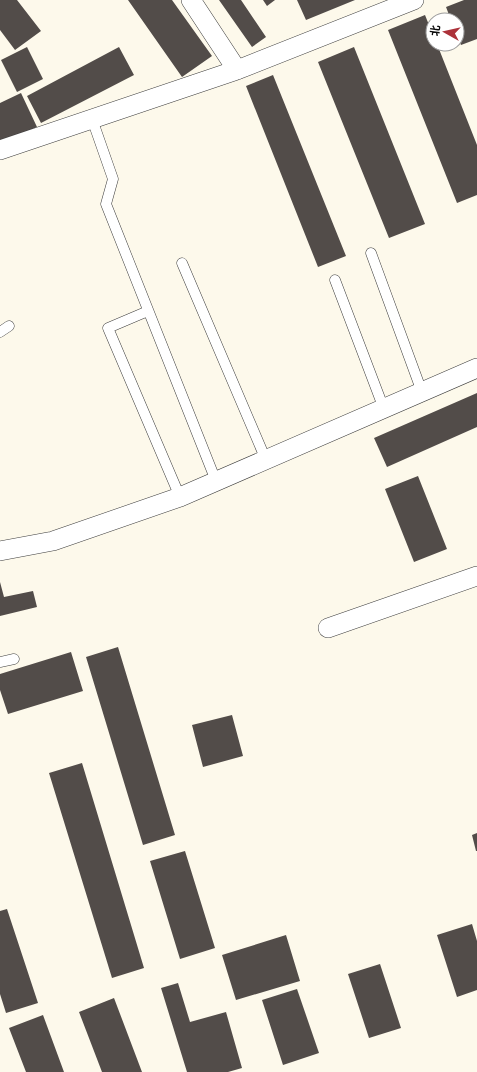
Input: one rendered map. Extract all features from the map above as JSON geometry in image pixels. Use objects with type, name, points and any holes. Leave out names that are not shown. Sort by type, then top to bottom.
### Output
[{"type":"street","points":[[191,0],[237,70]]},
{"type":"street","points":[[0,150],[237,70],[414,0]]},
{"type":"street","points":[[0,551],[54,541],[180,497],[477,368]]},
{"type":"street","points":[[328,628],[477,576]]},
{"type":"lane","points":[[92,119],[113,179],[106,204],[216,481]]},
{"type":"lane","points":[[371,253],[422,392]]},
{"type":"lane","points":[[182,262],[266,460]]},
{"type":"lane","points":[[335,280],[384,409]]},
{"type":"lane","points":[[148,312],[108,328],[180,497]]},
{"type":"lane","points":[[0,332],[9,326]]},
{"type":"lane","points":[[0,662],[14,659]]},
{"type":"building","points":[[0,0],[17,0],[41,31],[15,50],[0,30]]},
{"type":"building","points":[[128,0],[172,0],[212,56],[182,77]]},
{"type":"building","points":[[219,0],[241,0],[266,37],[252,47]]},
{"type":"building","points":[[263,0],[275,0],[267,6]]},
{"type":"building","points":[[297,0],[355,0],[306,20]]},
{"type":"building","points":[[464,0],[477,0],[477,39],[465,44],[465,12],[448,12],[446,7]]},
{"type":"building","points":[[425,15],[425,52],[440,52],[477,145],[477,195],[457,203],[388,30]]},
{"type":"building","points":[[27,47],[43,79],[17,92],[1,60]]},
{"type":"building","points":[[119,47],[134,75],[41,123],[27,96]]},
{"type":"building","points":[[354,47],[425,224],[389,238],[318,62]]},
{"type":"building","points":[[273,75],[346,256],[318,267],[246,86]]},
{"type":"building","points":[[21,93],[37,127],[0,144],[0,103]]},
{"type":"building","points":[[477,393],[477,427],[387,467],[374,438]]},
{"type":"building","points":[[418,476],[447,549],[414,562],[385,489]]},
{"type":"building","points":[[0,582],[4,597],[33,591],[37,607],[0,616]]},
{"type":"building","points":[[118,647],[175,835],[143,845],[86,657]]},
{"type":"building","points":[[71,652],[83,691],[8,714],[0,690],[0,674]]},
{"type":"building","points":[[232,715],[243,756],[203,767],[192,725]]},
{"type":"building","points":[[82,763],[144,968],[112,978],[49,773]]},
{"type":"building","points":[[477,833],[477,851],[476,851],[472,835]]},
{"type":"building","points":[[185,851],[215,948],[180,959],[150,861]]},
{"type":"building","points":[[7,909],[38,1003],[6,1013],[0,994],[0,911]]},
{"type":"building","points":[[472,924],[477,941],[477,990],[457,997],[437,935]]},
{"type":"building","points":[[286,935],[300,981],[236,1000],[222,955]]},
{"type":"building","points":[[380,964],[401,1028],[369,1038],[348,974]]},
{"type":"building","points":[[178,983],[190,1022],[226,1012],[242,1068],[228,1072],[187,1072],[161,988]]},
{"type":"building","points":[[297,989],[319,1053],[283,1065],[262,1000]]},
{"type":"building","points":[[114,998],[142,1072],[102,1072],[79,1012]]},
{"type":"building","points":[[43,1015],[64,1072],[26,1072],[9,1028]]}]
